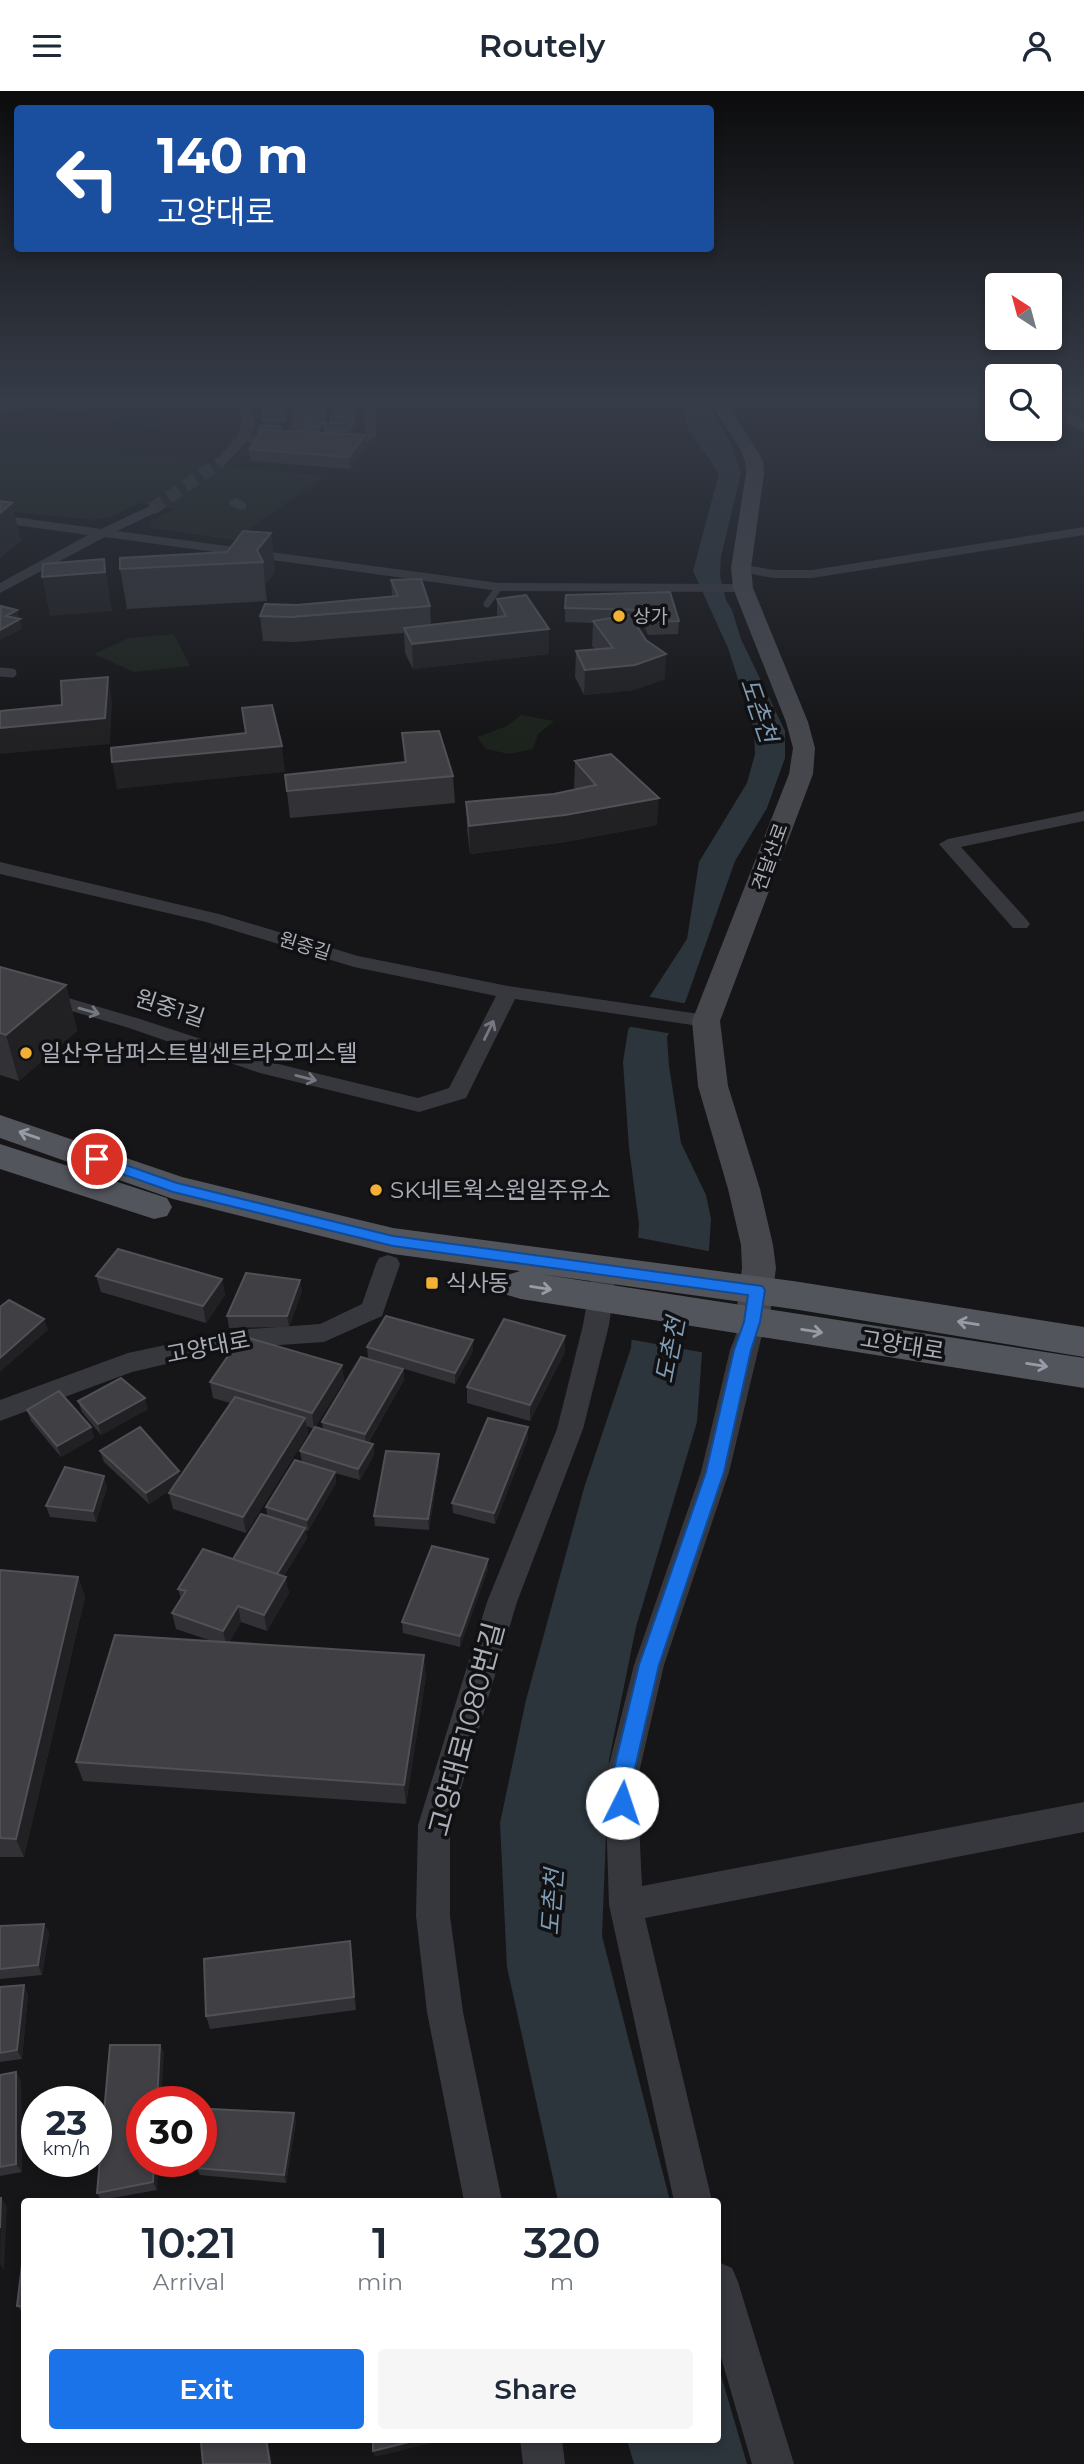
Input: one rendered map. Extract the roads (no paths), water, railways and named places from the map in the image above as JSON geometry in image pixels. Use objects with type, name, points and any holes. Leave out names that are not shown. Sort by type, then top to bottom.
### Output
[{"type":"main road","points":[[0,1126],[173,1187],[281,1215],[393,1241],[611,1285],[737,1304]]},
{"type":"main road","points":[[0,1156],[168,1212],[388,1264],[611,1285]]},
{"type":"main road","name":"고양대로","points":[[737,1304],[1084,1342]]},
{"type":"main road","name":"고양대로","points":[[737,1304],[1084,1373]]},
{"type":"street","points":[[0,589],[104,531],[144,513]]},
{"type":"street","points":[[738,581],[749,513]]},
{"type":"street","points":[[0,519],[104,531],[499,587],[683,589],[774,574],[812,574],[1084,531]]},
{"type":"street","name":"견달산로","points":[[737,1304],[757,1245],[697,1020],[759,886],[804,761],[797,723],[738,581]]},
{"type":"street","points":[[1020,924],[948,845],[1084,816]]},
{"type":"street","points":[[0,887],[8,869]]},
{"type":"street","name":"원중길","points":[[8,869],[212,918],[354,961],[508,992],[697,1020]]},
{"type":"street","name":"원중1길","points":[[0,984],[132,1023],[268,1068],[419,1105],[458,1093],[508,992]]},
{"type":"street","name":"고양대로","points":[[0,1411],[128,1363],[235,1339],[324,1332],[373,1310],[388,1264]]},
{"type":"street","name":"고양대로1080번길","points":[[482,2198],[445,2013],[433,1916],[434,1825],[502,1602],[570,1429],[611,1285]]},
{"type":"street","points":[[692,2198],[626,1905],[621,1781],[649,1665],[715,1472],[743,1350],[737,1304]]},
{"type":"street","points":[[626,1905],[1084,1817]]},
{"type":"street","points":[[721,2292],[774,2464]]},
{"type":"street","points":[[541,2443],[544,2464]]},
{"type":"lane","points":[[487,604],[499,587]]},
{"type":"lane","points":[[0,672],[12,673]]},
{"type":"water","name":"도촌천","points":[[709,513],[732,513],[721,557],[720,576],[741,639],[785,731],[785,758],[767,808],[735,861],[686,1000],[667,1037],[681,1143],[706,1195],[711,1219],[697,1422],[636,1627],[609,1760],[602,1936],[669,2198],[557,2198],[507,1967],[500,1823],[526,1700],[584,1488],[631,1348],[639,1224],[629,1148],[623,1062],[628,1030],[687,939],[699,862],[747,783],[755,754],[754,729],[728,648],[693,571]]},
{"type":"water","points":[[721,2375],[747,2464],[634,2464],[628,2443],[721,2443]]},
{"type":"place","name":"상가","points":[[619,616]]},
{"type":"place","name":"일산우남퍼스트빌센트라오피스텔","points":[[26,1053]]},
{"type":"place","name":"SK네트웍스원일주유소","points":[[376,1190]]},
{"type":"place","name":"식사동","points":[[432,1283]]}]
